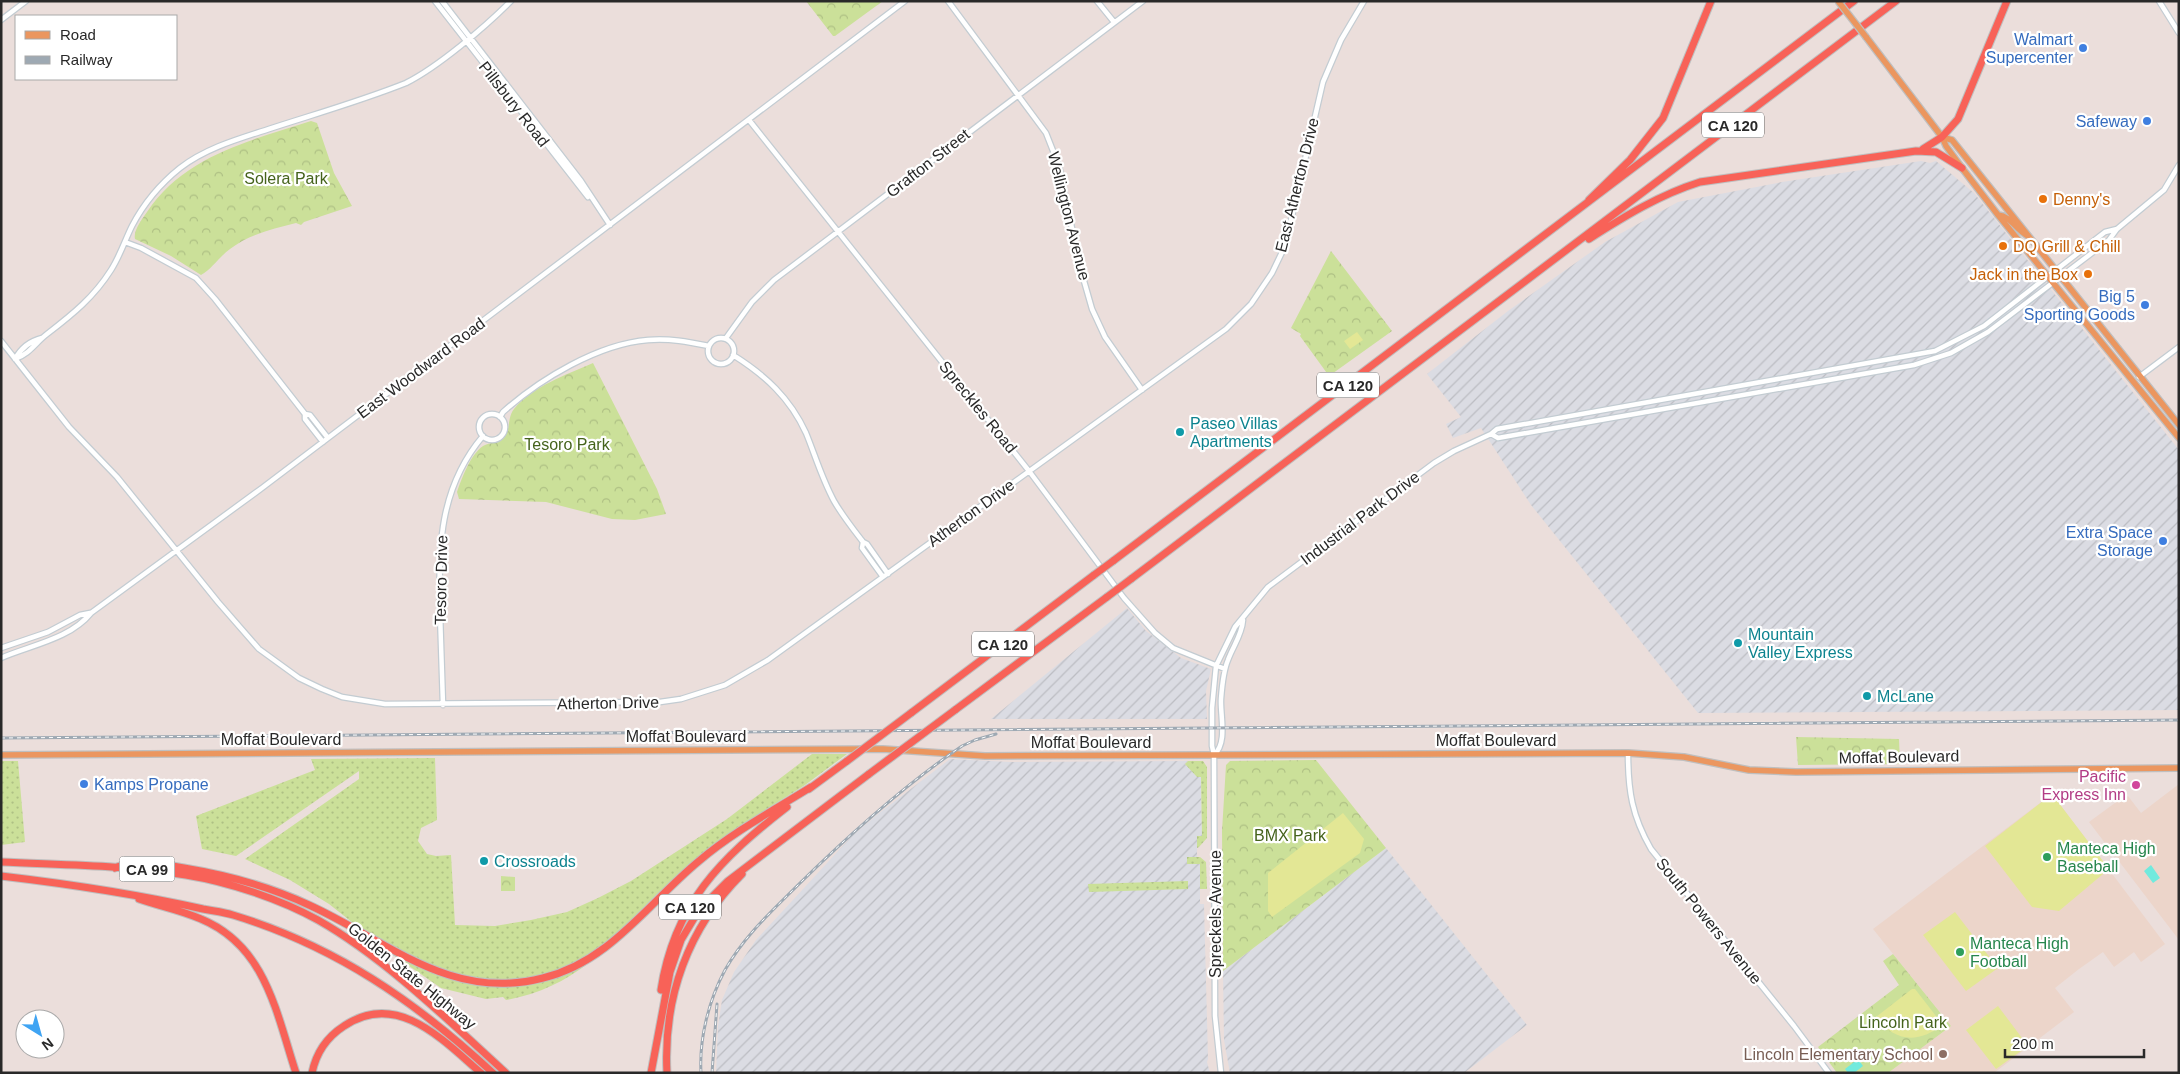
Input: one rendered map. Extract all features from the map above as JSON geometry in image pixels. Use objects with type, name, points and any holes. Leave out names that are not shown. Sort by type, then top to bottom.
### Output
[{"type":"highway","points":[[1583,208],[1595,192],[1636,154],[1663,118],[1711,1]]},
{"type":"highway","name":"CA 120","points":[[646,1073],[663,976],[675,939],[686,915],[705,883],[732,851],[911,712],[1583,208],[1854,1]]},
{"type":"highway","name":"CA 120","points":[[667,1073],[666,1041],[671,1004],[679,972],[689,947],[712,909],[726,891],[758,859],[1896,1]]},
{"type":"highway","points":[[1916,151],[1930,146],[1942,137],[1958,119],[2007,1]]},
{"type":"highway","points":[[1570,248],[1587,241],[1639,207],[1677,189],[1700,182],[1916,151],[1936,152],[1962,168]]},
{"type":"highway","points":[[115,868],[128,862],[165,864],[199,870],[279,892],[309,905],[435,971],[471,982],[521,983],[563,972],[595,955],[618,938],[699,860],[769,812],[812,787]]},
{"type":"highway","points":[[651,1073],[670,972],[681,940],[699,910],[710,898],[728,881],[758,859]]},
{"type":"highway","name":"Golden State Highway","points":[[1,862],[147,869],[222,883],[289,906],[318,920],[356,944],[408,986],[506,1073]]},
{"type":"highway","name":"Golden State Highway","points":[[1,876],[120,892],[230,914],[302,940],[370,975],[399,995],[456,1039],[493,1073]]},
{"type":"highway","points":[[120,892],[201,919],[224,932],[243,948],[264,977],[296,1073]]},
{"type":"highway","points":[[312,1073],[318,1054],[338,1030],[359,1018],[385,1013],[410,1018],[425,1027],[481,1073]]},
{"type":"main road","points":[[1838,1],[1942,137],[1946,146],[1975,186],[2179,438]]},
{"type":"main road","points":[[1942,137],[1952,140],[2179,425]]},
{"type":"main road","points":[[1975,186],[1983,179]]},
{"type":"main road","points":[[1998,215],[2004,215],[2021,232],[2030,236]]},
{"type":"main road","points":[[2116,360],[2134,376],[2139,377]]},
{"type":"main road","name":"Moffat Boulevard","points":[[1,755],[721,749],[883,749],[985,756],[1628,753],[1684,757],[1737,769],[1769,771],[2179,768]]},
{"type":"street","points":[[1,20],[26,1]]},
{"type":"street","name":"Pillsbury Road","points":[[435,1],[468,38],[581,180],[610,226]]},
{"type":"street","name":"Pillsbury Road","points":[[442,1],[468,38]]},
{"type":"street","points":[[15,359],[19,351],[34,340],[42,338],[80,309],[95,294],[112,268],[147,201],[170,177],[195,158],[232,141],[406,83],[420,75],[468,38],[511,1]]},
{"type":"street","name":"East Woodward Road","points":[[1,658],[68,631],[83,622],[91,613],[323,442],[905,1]]},
{"type":"street","name":"Wellington Avenue","points":[[948,1],[1038,120],[1055,153],[1080,267],[1092,309],[1104,337],[1142,390]]},
{"type":"street","points":[[1097,1],[1114,22]]},
{"type":"street","name":"Grafton Street","points":[[726,338],[764,290],[1143,1]]},
{"type":"street","name":"East Atherton Drive","points":[[1029,471],[1226,329],[1250,304],[1272,274],[1285,246],[1323,82],[1341,40],[1364,1]]},
{"type":"street","points":[[2159,1],[2179,33]]},
{"type":"street","name":"Spreckles Road","points":[[749,120],[1029,471],[1118,590],[1155,633],[1173,648],[1225,669]]},
{"type":"street","points":[[2117,229],[2164,190],[2179,165]]},
{"type":"street","name":"Industrial Park Drive","points":[[1214,755],[1212,746],[1212,708],[1216,666],[1235,627],[1243,620],[1268,588],[1454,450],[1491,434],[1497,429],[1924,354],[1948,345],[1984,326],[2105,232],[2117,229]]},
{"type":"street","name":"Industrial Park Drive","points":[[1491,434],[1498,438],[1920,363],[1951,353],[1988,332],[2109,240],[2117,229]]},
{"type":"street","points":[[125,242],[141,248],[196,278],[216,299],[305,414],[305,419],[323,442]]},
{"type":"street","points":[[726,338],[733,346],[733,356],[726,362],[716,363],[709,356],[709,346],[716,339],[726,338]]},
{"type":"street","name":"Atherton Drive","points":[[1,340],[69,427],[117,477],[178,550],[218,602],[259,649],[299,678],[342,697],[365,702],[442,705],[660,702],[706,692],[741,678],[883,578],[1029,471]]},
{"type":"street","points":[[500,417],[503,412],[534,386],[581,361],[616,346],[649,340],[681,340],[709,346]]},
{"type":"street","points":[[2139,377],[2179,347]]},
{"type":"street","points":[[733,356],[754,368],[769,381],[795,413],[834,501],[862,542],[867,544],[888,574]]},
{"type":"street","points":[[1836,369],[1837,378]]},
{"type":"street","points":[[1796,376],[1797,385]]},
{"type":"street","points":[[305,414],[310,415],[328,438]]},
{"type":"street","points":[[493,414],[500,417],[505,428],[502,435],[491,440],[483,436],[480,427],[483,418],[493,414]]},
{"type":"street","name":"Tesoro Drive","points":[[442,705],[439,548],[449,496],[470,451],[483,436]]},
{"type":"street","points":[[862,542],[862,548],[883,578]]},
{"type":"street","name":"East Woodward Road","points":[[1,648],[48,632],[80,615],[91,613]]},
{"type":"street","name":"Industrial Park Drive","points":[[1214,755],[1221,746],[1221,700],[1225,669],[1242,631],[1243,620]]},
{"type":"street","name":"South Powers Avenue","points":[[1628,753],[1628,777],[1632,806],[1640,830],[1651,849],[1794,1026],[1829,1073]]},
{"type":"street","name":"Spreckels Avenue","points":[[1214,755],[1215,1016],[1221,1073]]},
{"type":"shaded area","points":[[1921,161],[1930,163],[1936,161],[1974,193],[2179,450],[2179,710],[1698,713],[1531,505],[1481,428],[1453,438],[1446,424],[1461,417],[1427,374],[1508,311],[1605,242],[1678,202],[1782,182]]},
{"type":"shaded area","points":[[1127,608],[1146,631],[1181,658],[1211,669],[1206,691],[1207,719],[991,719]]},
{"type":"shaded area","points":[[950,759],[1010,762],[1188,761],[1185,764],[1201,776],[1202,836],[1197,837],[1197,857],[1187,857],[1187,864],[1200,864],[1200,904],[1204,904],[1207,1062],[1210,1073],[716,1073],[718,1026],[722,1000],[734,972],[756,940],[851,837]]},
{"type":"shaded area","points":[[2179,784],[2179,940],[2089,822],[2119,800],[2128,796],[2141,813]]},
{"type":"shaded area","points":[[2052,794],[2165,944],[2141,962],[2134,952],[2114,967],[2103,952],[2079,969],[2055,988],[2074,1012],[1994,1073],[1888,1073],[1951,1026],[1873,929]]},
{"type":"shaded area","points":[[1386,848],[1527,1025],[1464,1073],[1230,1073],[1224,1040],[1223,971]]},
{"type":"green space","points":[[806,1],[883,1],[833,36]]},
{"type":"green space","name":"Solera Park","points":[[311,121],[317,123],[334,173],[352,206],[304,222],[301,225],[296,223],[287,225],[246,239],[226,252],[201,275],[171,256],[135,239],[135,232],[140,222],[162,193],[200,163],[242,144]]},
{"type":"green space","points":[[1331,251],[1392,331],[1329,376],[1300,336],[1301,334],[1291,328]]},
{"type":"green space","points":[[1357,332],[1363,340],[1350,349],[1344,341]]},
{"type":"green space","name":"Tesoro Park","points":[[593,363],[657,489],[666,514],[635,520],[612,519],[546,502],[459,499],[457,492],[470,461],[483,446],[504,437],[508,431],[510,416],[514,409],[531,394],[550,382]]},
{"type":"green space","points":[[1796,737],[1899,739],[1900,764],[1798,765]]},
{"type":"green space","points":[[812,754],[847,754],[805,785],[741,825],[711,847],[656,895],[590,962],[561,981],[540,991],[506,1000],[503,997],[486,999],[441,988],[396,957],[329,904],[290,880],[245,859],[359,779],[359,771],[236,856],[202,849],[196,816],[315,770],[311,759],[435,758],[437,820],[421,828],[418,841],[427,854],[436,856],[451,855],[455,925],[495,926],[567,912],[631,881],[727,819]]},
{"type":"green space","name":"BMX Park","points":[[1316,760],[1386,848],[1223,971],[1222,831],[1226,765],[1230,761]]},
{"type":"green space","points":[[1,761],[18,761],[25,842],[1,845]]},
{"type":"green space","points":[[1188,761],[1203,761],[1207,767],[1207,838],[1197,848],[1197,836],[1202,836],[1201,777],[1197,777],[1185,764]]},
{"type":"green space","name":"Manteca High Baseball","points":[[2052,794],[2109,869],[2059,911],[2032,907],[1985,846]]},
{"type":"green space","points":[[1343,813],[1364,839],[1360,853],[1272,917],[1268,911],[1268,873]]},
{"type":"green space","points":[[1187,857],[1200,857],[1206,862],[1207,889],[1200,889],[1200,864],[1187,864]]},
{"type":"green space","points":[[501,876],[515,877],[515,891],[501,891]]},
{"type":"green space","points":[[1188,881],[1188,889],[1089,892],[1088,884]]},
{"type":"green space","name":"Manteca High Football","points":[[1955,912],[1998,968],[1966,991],[1923,935]]},
{"type":"green space","name":"Lincoln Park","points":[[1893,954],[1951,1026],[1888,1073],[1837,1073],[1818,1047],[1899,985],[1883,961]]},
{"type":"green space","points":[[1912,989],[1915,989],[1943,1025],[1925,1035],[1908,1038],[1891,1032],[1876,1017]]},
{"type":"green space","points":[[1998,1006],[2028,1046],[1996,1069],[1966,1030]]},
{"type":"water","points":[[2151,865],[2160,878],[2153,883],[2144,871]]},
{"type":"water","points":[[1858,1059],[1863,1066],[1854,1073],[1848,1073],[1845,1069]]},
{"type":"railway","points":[[1,738],[2179,720]]},
{"type":"railway","points":[[701,1073],[703,1033],[714,994],[725,970],[750,935],[818,865],[898,794],[962,746],[996,734]]},
{"type":"railway","points":[[712,1073],[717,1004]]},
{"type":"place","name":"Walmart Supercenter","points":[[2083,48]]},
{"type":"place","name":"Safeway","points":[[2147,121]]},
{"type":"place","name":"Denny's","points":[[2043,199]]},
{"type":"place","name":"DQ Grill & Chill","points":[[2003,246]]},
{"type":"place","name":"Jack in the Box","points":[[2088,274]]},
{"type":"place","name":"Big 5 Sporting Goods","points":[[2145,305]]},
{"type":"place","name":"Paseo Villas Apartments","points":[[1180,432]]},
{"type":"place","name":"Extra Space Storage","points":[[2163,541]]},
{"type":"place","name":"Mountain Valley Express","points":[[1738,643]]},
{"type":"place","name":"McLane","points":[[1867,696]]},
{"type":"place","name":"Kamps Propane","points":[[84,784]]},
{"type":"place","name":"Pacific Express Inn","points":[[2136,785]]},
{"type":"place","name":"Manteca High Baseball","points":[[2047,857]]},
{"type":"place","name":"Crossroads","points":[[484,861]]},
{"type":"place","name":"Manteca High Football","points":[[1960,952]]},
{"type":"place","name":"Lincoln Elementary School","points":[[1943,1054]]}]
